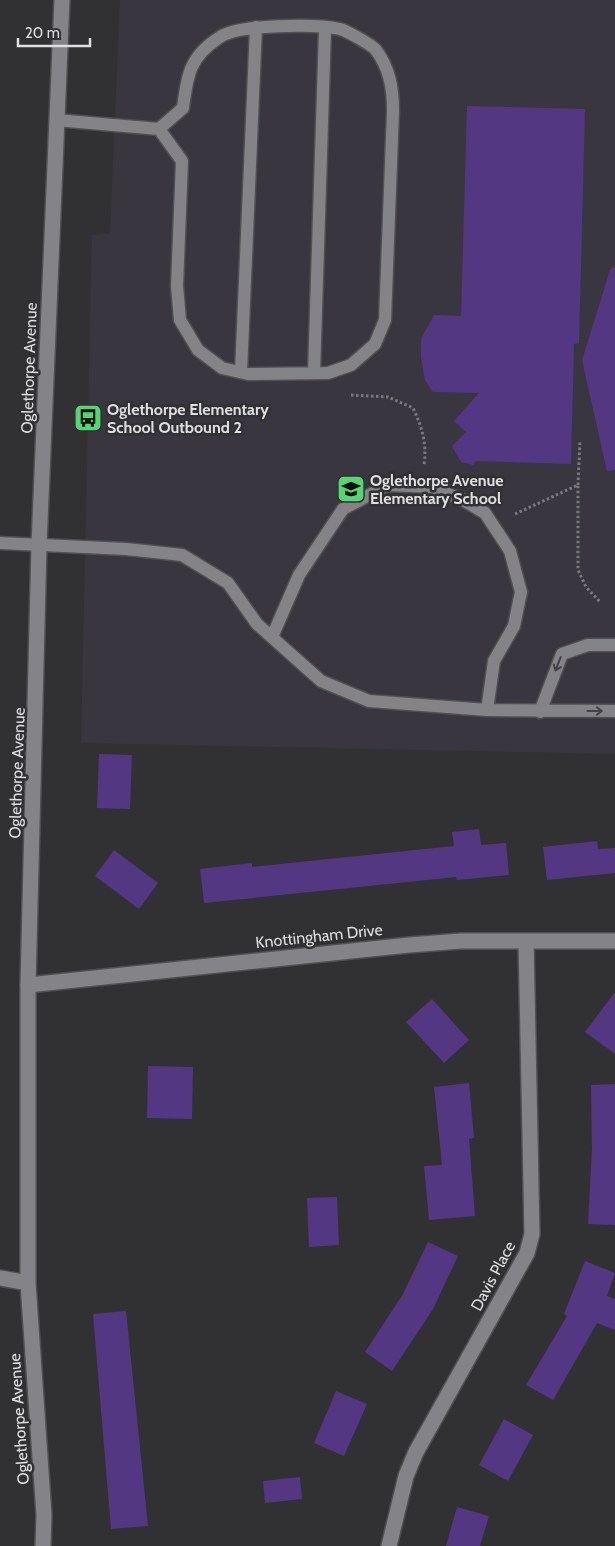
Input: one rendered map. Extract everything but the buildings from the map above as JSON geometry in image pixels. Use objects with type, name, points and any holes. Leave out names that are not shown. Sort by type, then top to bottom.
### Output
[{"type":"main road","name":"Oglethorpe Avenue","points":[[43,1546],[44,1516],[28,1283],[28,985],[39,546],[62,0]]},
{"type":"main road","name":"Knottingham Drive","points":[[28,985],[461,941],[615,941]]},
{"type":"main road","name":"Davis Place","points":[[389,1546],[406,1476],[416,1452],[527,1253],[532,1234],[526,941]]},
{"type":"main road","points":[[0,1278],[28,1283]]},
{"type":"lane","points":[[56,120],[159,130],[182,161],[177,286],[180,320],[198,350],[222,368],[248,374],[328,373],[351,365],[375,344],[385,320],[393,111],[393,90],[388,70],[375,48],[341,29],[244,27],[220,36],[198,56],[187,76],[183,108],[159,130]]},
{"type":"lane","points":[[241,372],[256,27]]},
{"type":"lane","points":[[314,373],[326,29]]},
{"type":"lane","points":[[272,637],[299,575],[342,509],[388,484],[432,487],[465,501],[485,513],[510,551],[521,592],[514,626],[494,661],[487,710]]},
{"type":"lane","points":[[0,543],[126,549],[182,555],[228,583],[257,624],[321,681],[369,701],[487,710],[540,712],[615,711]]},
{"type":"lane","points":[[540,712],[562,654],[588,645],[615,645]]},
{"type":"path","points":[[352,395],[388,397],[413,408],[423,428],[426,452],[424,465]]},
{"type":"path","points":[[580,441],[578,570],[586,588],[601,603]]},
{"type":"path","points":[[515,514],[578,485]]},
{"type":"shaded area","name":"Oglethorpe Avenue Elementary School","points":[[120,0],[615,0],[615,754],[81,743],[92,235],[110,233]]},
{"type":"place","name":"Oglethorpe Elementary School Outbound 2","points":[[88,418]]},
{"type":"place","name":"Oglethorpe Avenue Elementary School","points":[[351,489]]}]
